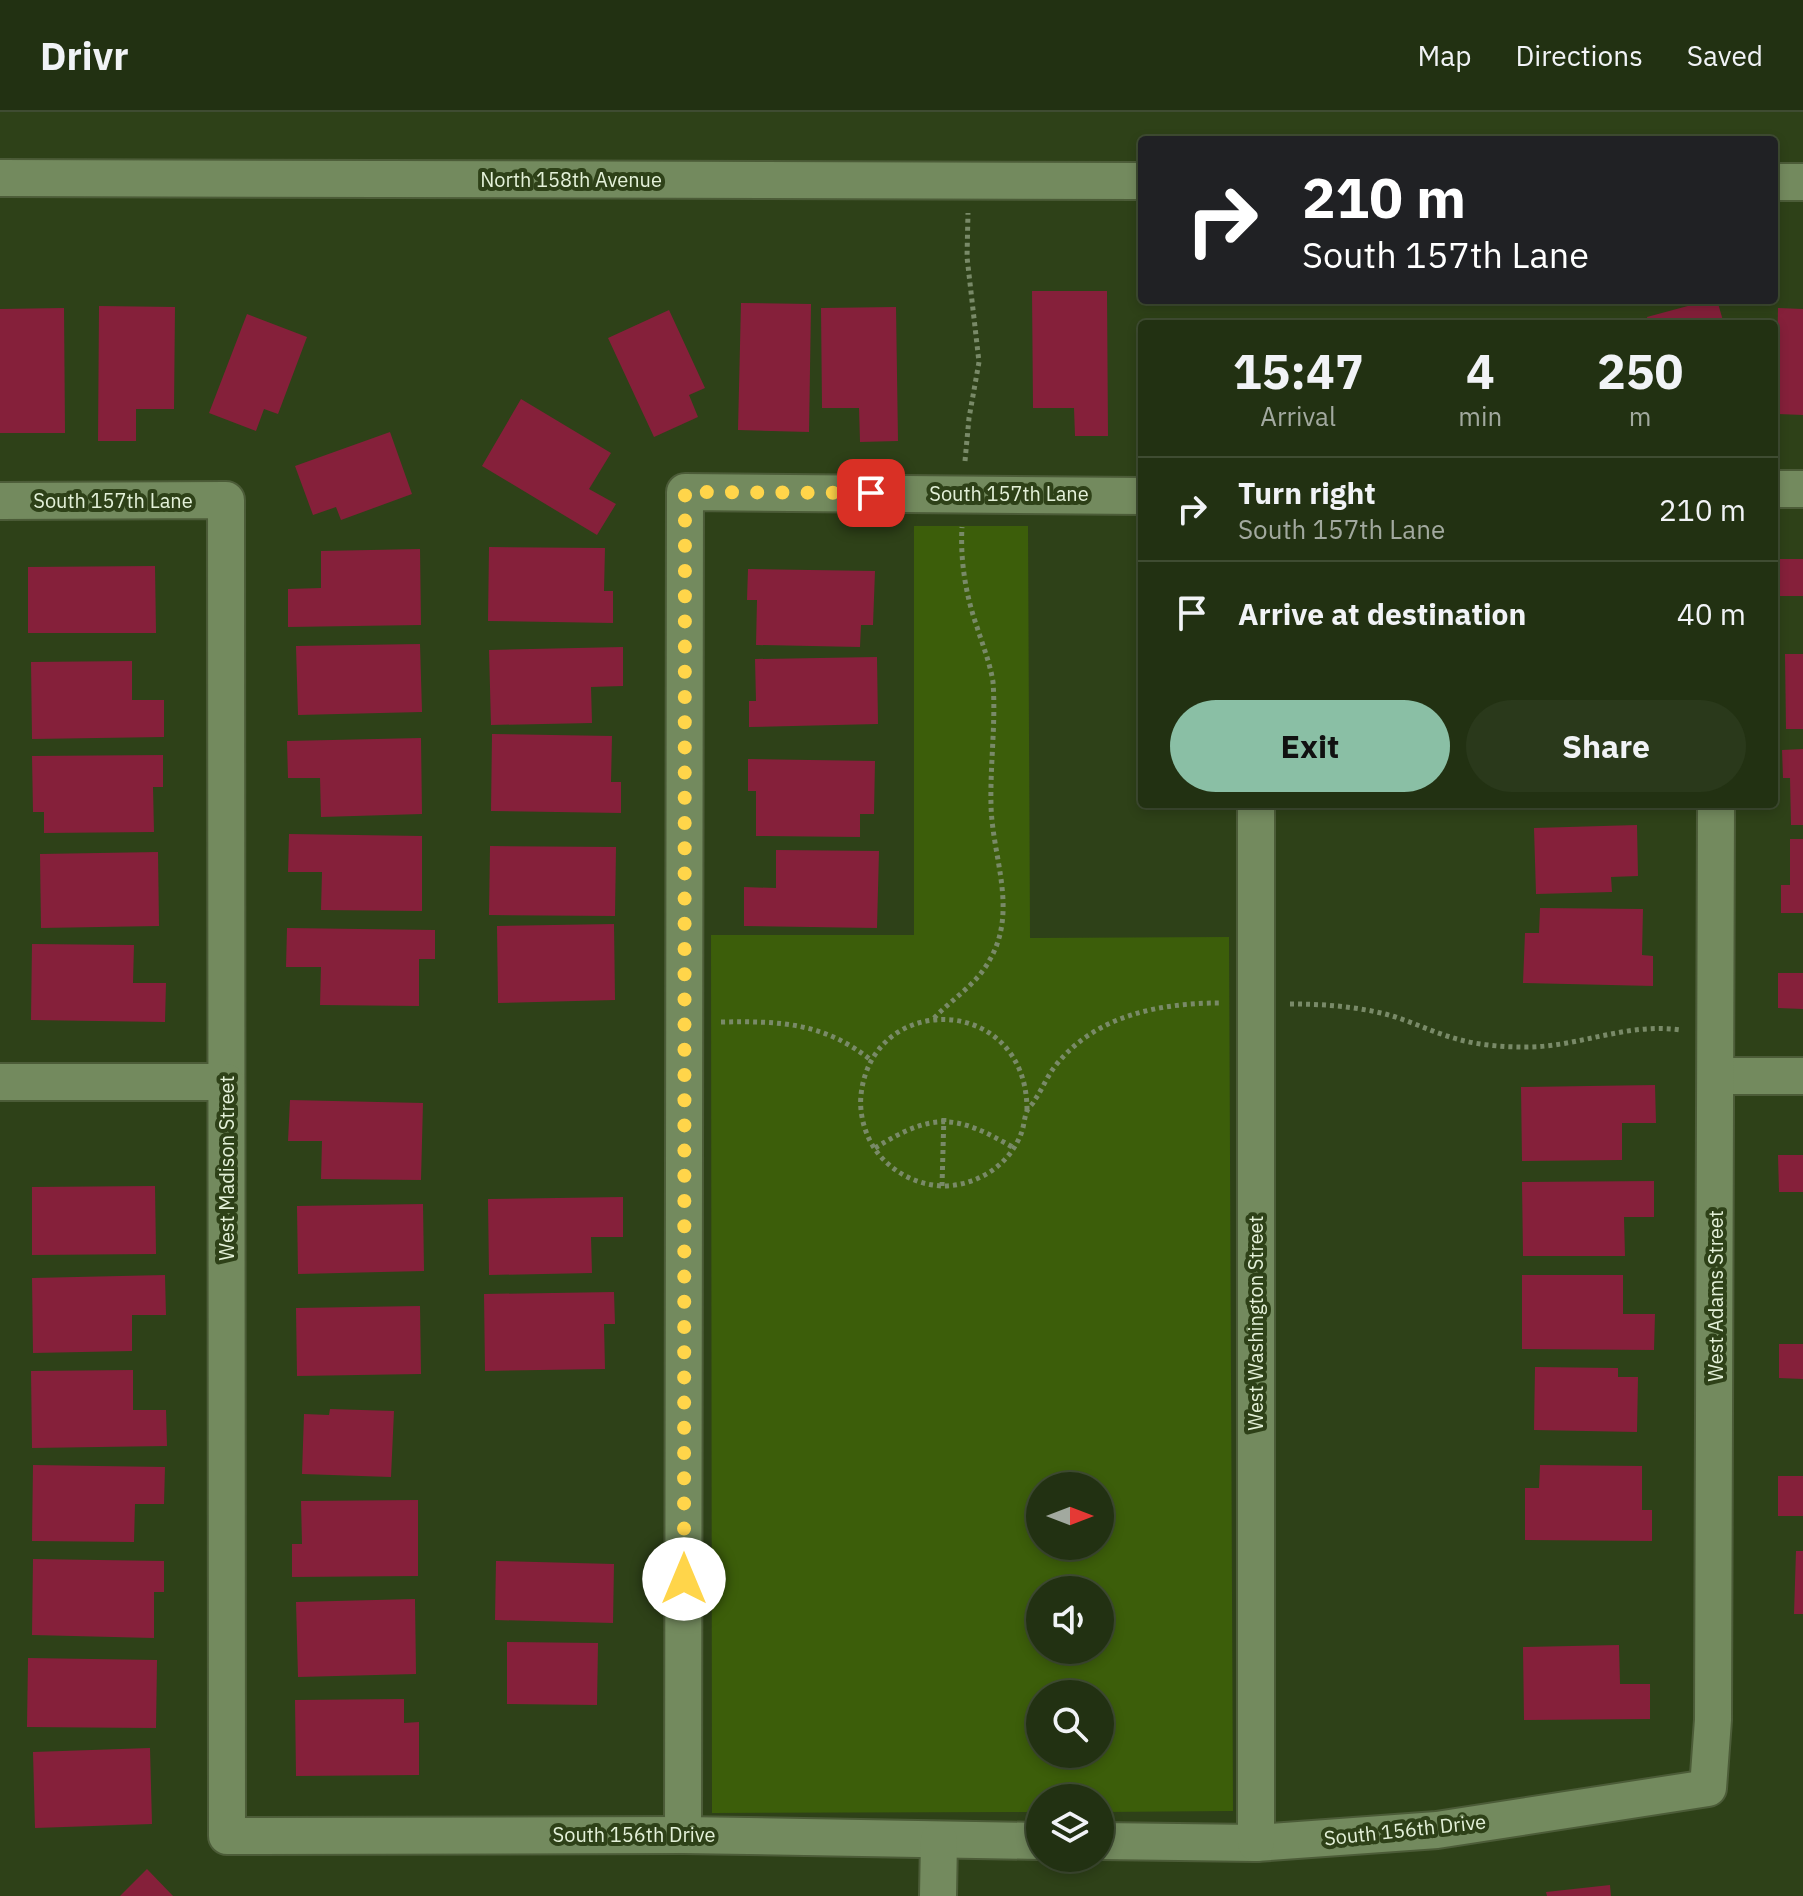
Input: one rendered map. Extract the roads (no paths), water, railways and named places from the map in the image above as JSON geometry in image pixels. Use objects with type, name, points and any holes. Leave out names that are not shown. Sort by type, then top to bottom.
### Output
[{"type":"street","name":"North 158th Avenue","points":[[0,178],[1138,181]]},
{"type":"street","points":[[1778,182],[1803,182]]},
{"type":"street","points":[[1778,489],[1803,489]]},
{"type":"street","name":"South 157th Lane","points":[[683,1835],[685,492],[1138,496]]},
{"type":"street","name":"South 157th Lane","points":[[0,501],[226,500]]},
{"type":"street","name":"West Madison Street","points":[[226,500],[227,1836]]},
{"type":"street","name":"West Washington Street","points":[[1256,808],[1256,1843]]},
{"type":"street","name":"West Adams Street","points":[[1708,1788],[1713,1720],[1716,808]]},
{"type":"street","points":[[1717,1076],[1803,1076]]},
{"type":"street","points":[[0,1082],[226,1082]]},
{"type":"street","name":"South 156th Drive","points":[[1114,1841],[1256,1843],[1437,1830],[1708,1788]]},
{"type":"street","name":"South 156th Drive","points":[[227,1836],[683,1835],[1026,1841]]},
{"type":"street","points":[[938,1896],[939,1840]]}]
